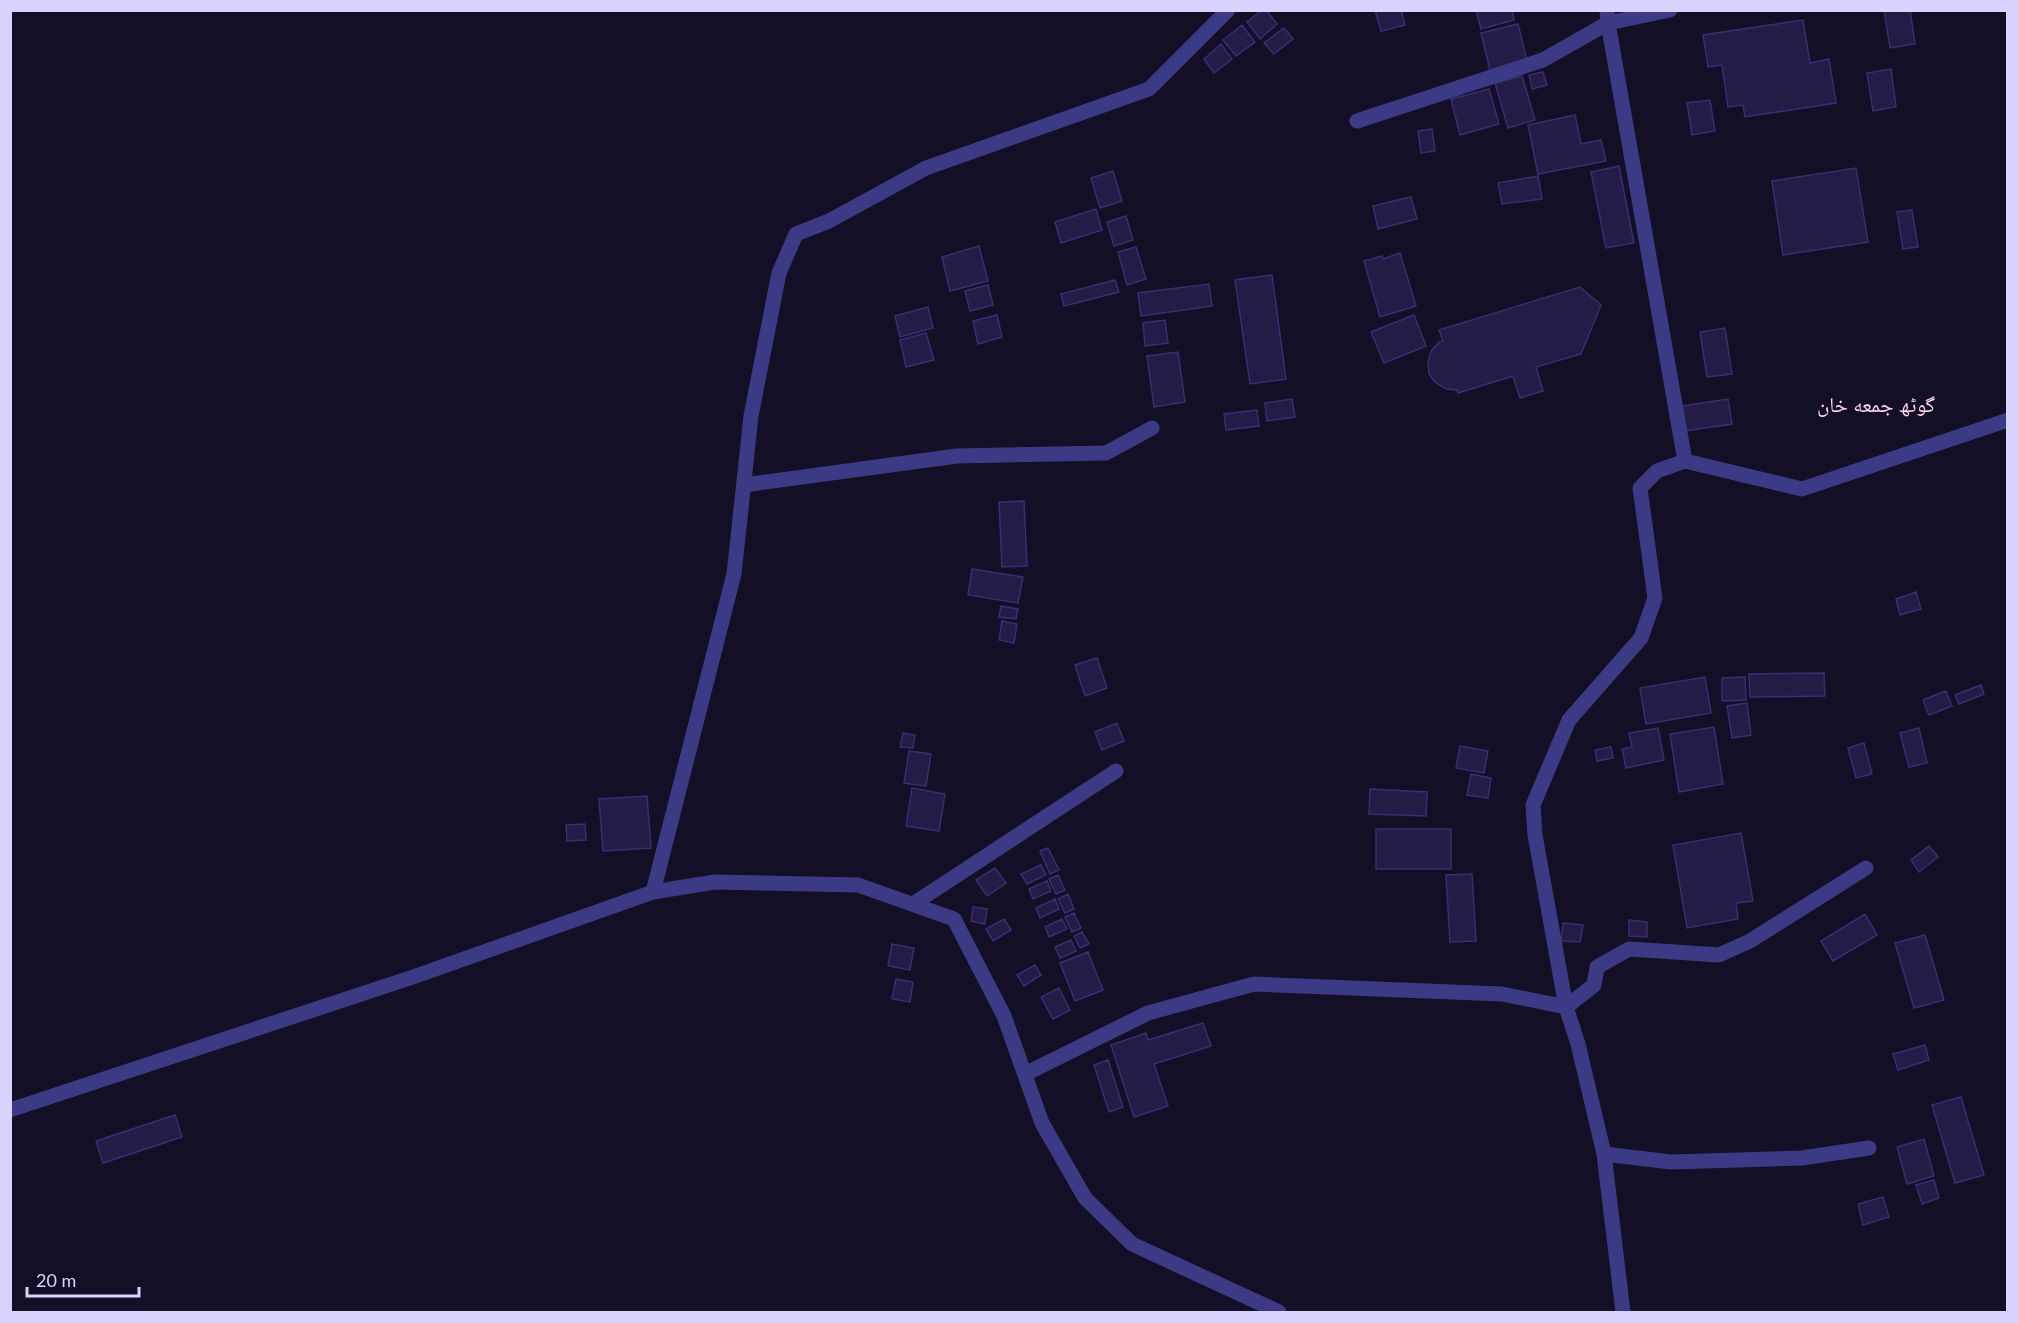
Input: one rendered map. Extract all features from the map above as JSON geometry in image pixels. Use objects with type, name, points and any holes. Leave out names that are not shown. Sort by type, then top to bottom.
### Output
[{"type":"street","points":[[653,892],[734,574],[752,416],[779,273],[796,234],[830,221],[926,168],[1149,88],[1228,10]]},
{"type":"street","points":[[1357,121],[1544,60],[1607,17],[1670,10]]},
{"type":"street","points":[[1607,17],[1685,461]]},
{"type":"street","points":[[1623,1312],[1604,1154],[1578,1044],[1566,1007],[1535,835],[1533,805],[1569,720],[1641,638],[1655,598],[1640,488],[1657,471],[1685,461],[1802,489],[2007,420]]},
{"type":"street","points":[[744,484],[957,456],[1106,453],[1152,428]]},
{"type":"street","points":[[913,904],[1116,771]]},
{"type":"street","points":[[1024,1074],[1148,1013],[1254,984],[1502,994],[1566,1007],[1594,985],[1597,967],[1629,949],[1719,955],[1750,941],[1866,868]]},
{"type":"street","points":[[10,1110],[413,977],[653,892],[715,882],[858,885],[954,919],[1004,1016],[1042,1123],[1085,1198],[1132,1244],[1280,1312]]},
{"type":"street","points":[[1604,1154],[1671,1162],[1802,1158],[1869,1148]]},
{"type":"building","points":[[1262,10],[1266,10],[1277,24],[1260,39],[1247,22]]},
{"type":"building","points":[[1375,10],[1401,10],[1405,25],[1381,31]]},
{"type":"building","points":[[1476,10],[1512,10],[1514,20],[1481,29]]},
{"type":"building","points":[[1884,10],[1910,10],[1915,44],[1890,48]]},
{"type":"building","points":[[1803,20],[1810,63],[1829,59],[1836,103],[1745,117],[1743,105],[1728,107],[1722,65],[1708,67],[1703,35]]},
{"type":"building","points":[[1518,24],[1527,61],[1490,70],[1481,33]]},
{"type":"building","points":[[1242,25],[1255,42],[1236,56],[1223,40]]},
{"type":"building","points":[[1284,28],[1293,39],[1274,54],[1264,43]]},
{"type":"building","points":[[1221,44],[1232,59],[1214,73],[1204,59]]},
{"type":"building","points":[[1891,69],[1896,107],[1873,111],[1867,73]]},
{"type":"building","points":[[1543,72],[1547,85],[1532,89],[1529,75]]},
{"type":"building","points":[[1522,76],[1535,120],[1508,128],[1495,83]]},
{"type":"building","points":[[1489,89],[1499,124],[1460,135],[1451,99]]},
{"type":"building","points":[[1710,100],[1715,131],[1692,135],[1687,103]]},
{"type":"building","points":[[1575,115],[1581,144],[1601,140],[1606,161],[1538,174],[1528,125]]},
{"type":"building","points":[[1432,129],[1435,151],[1421,153],[1418,131]]},
{"type":"building","points":[[1619,166],[1634,243],[1606,248],[1591,172]]},
{"type":"building","points":[[1856,168],[1868,242],[1783,255],[1772,181]]},
{"type":"building","points":[[1113,171],[1122,201],[1100,208],[1091,178]]},
{"type":"building","points":[[1538,176],[1542,199],[1502,204],[1498,183]]},
{"type":"building","points":[[1411,197],[1417,219],[1378,229],[1373,206]]},
{"type":"building","points":[[1096,209],[1102,230],[1061,243],[1055,222]]},
{"type":"building","points":[[1912,210],[1918,247],[1903,249],[1897,212]]},
{"type":"building","points":[[1126,216],[1133,240],[1114,246],[1107,222]]},
{"type":"building","points":[[979,246],[988,281],[950,291],[942,257]]},
{"type":"building","points":[[1136,247],[1146,279],[1127,285],[1118,252]]},
{"type":"building","points":[[1400,253],[1416,306],[1380,317],[1364,261],[1382,256],[1383,259]]},
{"type":"building","points":[[1272,275],[1286,379],[1250,384],[1235,280]]},
{"type":"building","points":[[1115,280],[1119,292],[1064,306],[1061,294]]},
{"type":"building","points":[[1209,284],[1212,306],[1141,316],[1138,293]]},
{"type":"building","points":[[988,285],[993,305],[970,311],[965,291]]},
{"type":"building","points":[[1580,287],[1601,305],[1581,354],[1536,367],[1543,391],[1520,398],[1513,376],[1458,393],[1457,390],[1446,389],[1436,383],[1429,374],[1428,362],[1431,351],[1443,341],[1439,330]]},
{"type":"building","points":[[928,307],[933,328],[900,337],[895,316]]},
{"type":"building","points":[[997,315],[1002,337],[978,344],[973,321]]},
{"type":"building","points":[[1414,315],[1426,346],[1384,363],[1371,332]]},
{"type":"building","points":[[1165,320],[1168,343],[1145,346],[1143,323]]},
{"type":"building","points":[[1725,328],[1732,374],[1707,377],[1700,332]]},
{"type":"building","points":[[926,333],[934,360],[906,367],[900,340]]},
{"type":"building","points":[[1178,352],[1185,402],[1154,407],[1147,356]]},
{"type":"building","points":[[1292,399],[1295,417],[1267,421],[1265,403]]},
{"type":"building","points":[[1728,399],[1732,424],[1685,431],[1682,406]]},
{"type":"building","points":[[1257,410],[1259,426],[1226,430],[1224,414]]},
{"type":"building","points":[[1024,501],[1027,566],[1002,567],[999,502]]},
{"type":"building","points":[[972,569],[1023,577],[1018,603],[968,595]]},
{"type":"building","points":[[1916,592],[1921,609],[1900,615],[1896,599]]},
{"type":"building","points":[[1001,606],[1018,609],[1016,619],[999,617]]},
{"type":"building","points":[[1002,621],[1017,624],[1014,643],[999,640]]},
{"type":"building","points":[[1097,658],[1107,688],[1085,696],[1075,665]]},
{"type":"building","points":[[1824,673],[1825,696],[1750,697],[1749,674]]},
{"type":"building","points":[[1705,677],[1711,713],[1646,724],[1640,688]]},
{"type":"building","points":[[1745,677],[1746,700],[1722,701],[1722,678]]},
{"type":"building","points":[[1981,685],[1984,694],[1959,704],[1955,695]]},
{"type":"building","points":[[1946,691],[1952,706],[1929,715],[1923,700]]},
{"type":"building","points":[[1747,703],[1751,735],[1732,738],[1727,706]]},
{"type":"building","points":[[1117,723],[1124,741],[1102,750],[1095,732]]},
{"type":"building","points":[[1714,727],[1723,784],[1679,792],[1670,734]]},
{"type":"building","points":[[1658,728],[1664,760],[1626,768],[1622,749],[1632,747],[1629,733]]},
{"type":"building","points":[[1919,728],[1927,763],[1909,767],[1900,733]]},
{"type":"building","points":[[903,733],[915,735],[913,748],[900,747]]},
{"type":"building","points":[[1864,743],[1872,774],[1856,778],[1848,748]]},
{"type":"building","points":[[1460,746],[1488,751],[1484,773],[1456,768]]},
{"type":"building","points":[[1611,747],[1613,758],[1597,761],[1595,750]]},
{"type":"building","points":[[909,751],[931,754],[926,786],[904,783]]},
{"type":"building","points":[[1471,774],[1491,778],[1488,798],[1467,795]]},
{"type":"building","points":[[912,788],[945,794],[939,831],[906,826]]},
{"type":"building","points":[[1370,789],[1427,792],[1426,816],[1369,814]]},
{"type":"building","points":[[647,796],[651,848],[603,851],[599,799]]},
{"type":"building","points":[[585,824],[586,840],[567,841],[566,825]]},
{"type":"building","points":[[1376,829],[1451,829],[1451,869],[1376,869]]},
{"type":"building","points":[[1741,833],[1753,901],[1736,903],[1738,919],[1687,928],[1673,845]]},
{"type":"building","points":[[1929,846],[1938,857],[1919,872],[1911,860]]},
{"type":"building","points":[[1048,848],[1059,870],[1050,874],[1040,851]]},
{"type":"building","points":[[1041,865],[1046,875],[1027,884],[1021,874]]},
{"type":"building","points":[[995,868],[1006,883],[987,896],[976,880]]},
{"type":"building","points":[[1472,874],[1476,941],[1450,942],[1446,875]]},
{"type":"building","points":[[1058,875],[1065,890],[1056,894],[1049,879]]},
{"type":"building","points":[[1047,881],[1051,891],[1033,899],[1029,889]]},
{"type":"building","points":[[1068,894],[1074,909],[1065,913],[1058,899]]},
{"type":"building","points":[[1055,899],[1059,909],[1040,918],[1036,908]]},
{"type":"building","points":[[973,907],[987,909],[985,924],[971,921]]},
{"type":"building","points":[[1074,913],[1081,928],[1072,932],[1065,917]]},
{"type":"building","points":[[1865,914],[1877,935],[1833,961],[1821,941]]},
{"type":"building","points":[[1004,919],[1011,930],[993,941],[986,929]]},
{"type":"building","points":[[1062,919],[1067,929],[1049,937],[1045,927]]},
{"type":"building","points":[[1629,920],[1647,922],[1647,937],[1629,936]]},
{"type":"building","points":[[1563,923],[1583,925],[1580,942],[1561,941]]},
{"type":"building","points":[[1082,932],[1089,944],[1080,948],[1074,936]]},
{"type":"building","points":[[1925,935],[1944,1000],[1914,1008],[1895,943]]},
{"type":"building","points":[[1071,940],[1076,951],[1060,958],[1055,947]]},
{"type":"building","points":[[892,944],[914,948],[910,970],[888,966]]},
{"type":"building","points":[[1088,952],[1103,990],[1075,1001],[1060,963]]},
{"type":"building","points":[[1035,965],[1041,975],[1024,986],[1017,975]]},
{"type":"building","points":[[896,979],[913,982],[910,1002],[892,999]]},
{"type":"building","points":[[1059,988],[1070,1010],[1053,1019],[1041,997]]},
{"type":"building","points":[[1203,1023],[1211,1046],[1154,1064],[1168,1106],[1134,1117],[1111,1045],[1146,1033],[1148,1040]]},
{"type":"building","points":[[1925,1045],[1929,1060],[1898,1070],[1893,1054]]},
{"type":"building","points":[[1108,1060],[1123,1107],[1109,1112],[1094,1065]]},
{"type":"building","points":[[1961,1097],[1984,1175],[1955,1183],[1932,1105]]},
{"type":"building","points":[[175,1115],[182,1137],[103,1163],[96,1141]]},
{"type":"building","points":[[1924,1139],[1934,1176],[1907,1184],[1897,1147]]},
{"type":"building","points":[[1934,1180],[1939,1198],[1922,1204],[1916,1185]]},
{"type":"building","points":[[1883,1197],[1889,1217],[1863,1225],[1858,1204]]},
{"type":"district","name":"گوٹھ جمعه خان","points":[[1876,405]]}]
